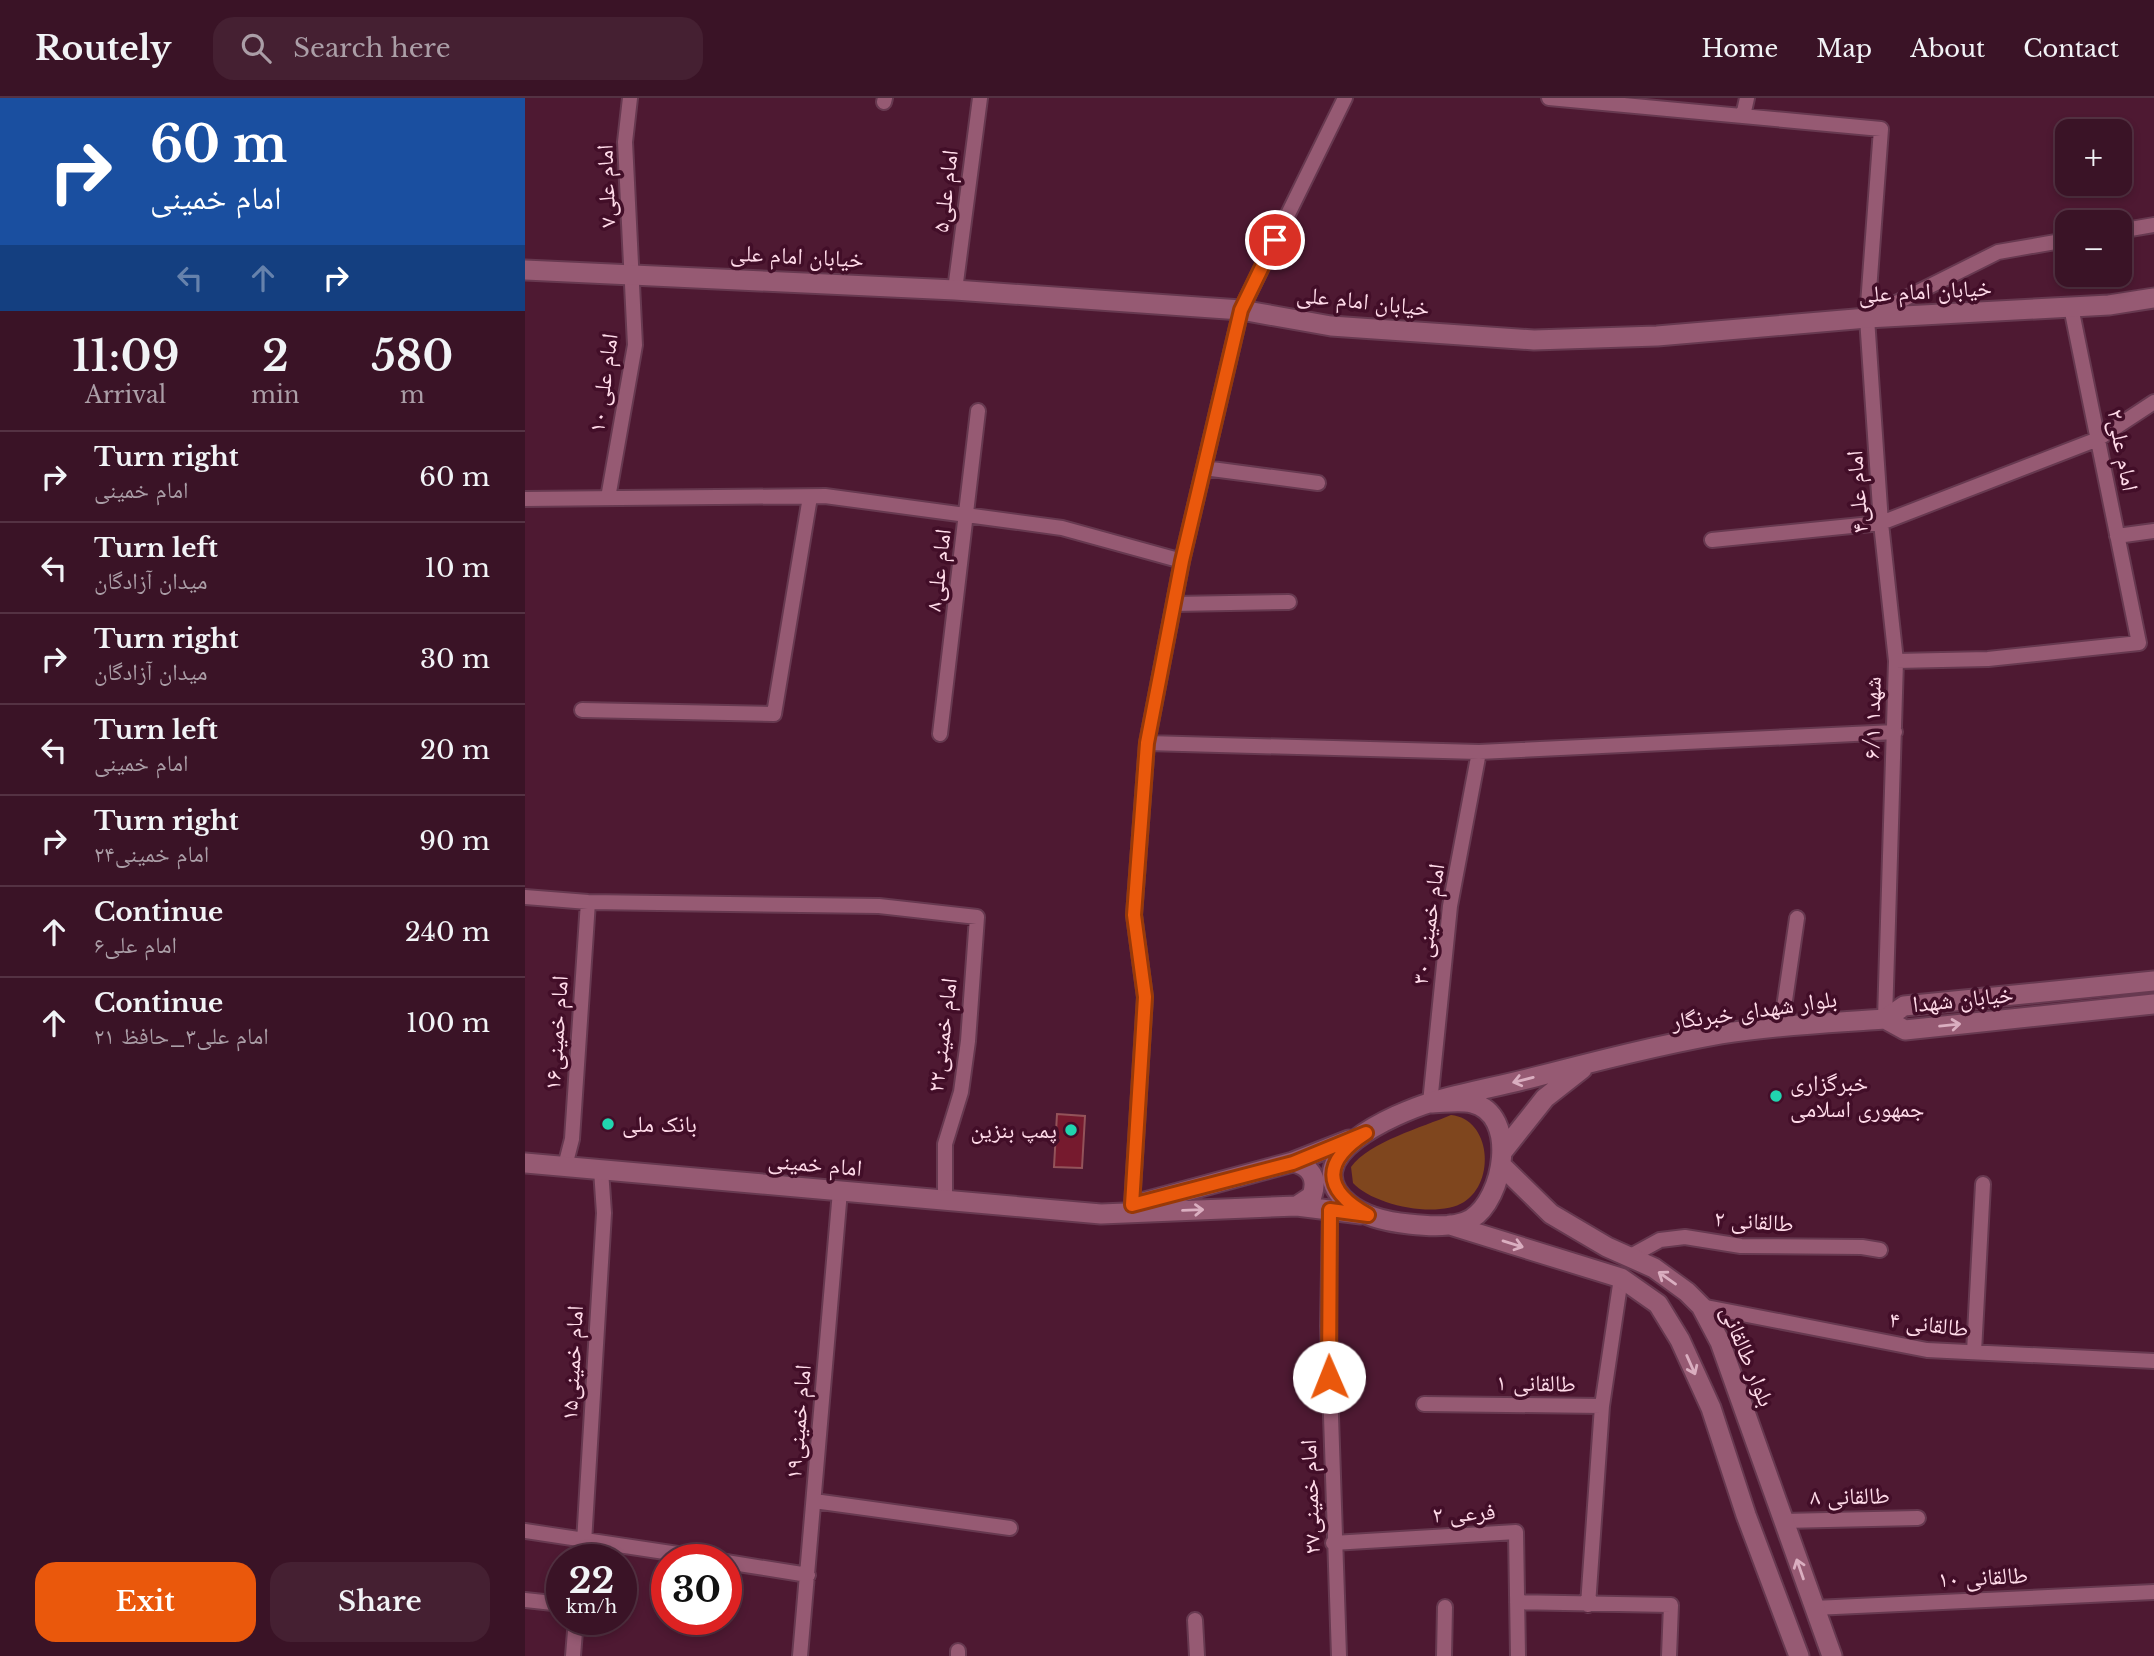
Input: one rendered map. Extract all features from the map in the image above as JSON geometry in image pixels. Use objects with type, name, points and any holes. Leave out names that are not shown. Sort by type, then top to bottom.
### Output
[{"type":"main road","name":"خیابان امام علی","points":[[525,270],[955,290],[1241,310],[1331,326],[1534,340],[1657,336],[1867,318],[2071,307],[2154,298]]},
{"type":"main road","name":"خیابان شهدا","points":[[2154,981],[1904,1006],[1885,1019],[1905,1030],[2154,1004]]},
{"type":"main road","points":[[2060,990],[2061,1013]]},
{"type":"main road","name":"بلوار شهدای خبرنگار","points":[[1430,1103],[1589,1063],[1722,1034],[1885,1019]]},
{"type":"main road","name":"بلوار شهدای خبرنگار","points":[[1502,1159],[1545,1098],[1589,1063]]},
{"type":"main road","points":[[1430,1103],[1473,1103],[1485,1110],[1496,1125],[1502,1159],[1487,1205],[1470,1220],[1413,1225],[1368,1215],[1349,1205],[1338,1192],[1333,1178],[1334,1161],[1345,1147],[1366,1133],[1430,1103]]},
{"type":"main road","name":"امام خمینی","points":[[1101,1214],[1293,1163],[1366,1133]]},
{"type":"main road","name":"بلوار طالقانی","points":[[1502,1159],[1551,1213],[1654,1268],[1688,1292],[1701,1306],[1720,1342],[1832,1656]]},
{"type":"main road","name":"امام خمینی","points":[[525,1163],[1101,1214],[1297,1206],[1368,1215]]},
{"type":"main road","points":[[1293,1163],[1310,1170],[1315,1178],[1312,1196],[1297,1206]]},
{"type":"main road","points":[[1448,1224],[1621,1278],[1658,1304],[1680,1340],[1711,1408],[1746,1516],[1799,1656]]},
{"type":"street","name":"امام علی۷","points":[[631,98],[625,142],[632,274]]},
{"type":"street","name":"امام علی۵","points":[[955,290],[980,98]]},
{"type":"street","points":[[1132,1205],[1145,997],[1134,915],[1147,743],[1182,561],[1241,310],[1345,98]]},
{"type":"street","points":[[1549,98],[1743,116],[1747,98]]},
{"type":"street","name":"امام علی۴","points":[[1743,116],[1881,128],[1867,318],[1881,523],[1896,662]]},
{"type":"street","points":[[2132,228],[2154,225]]},
{"type":"street","points":[[1867,318],[1998,252],[2055,242]]},
{"type":"street","name":"امام علی ۱۰","points":[[608,498],[635,345],[632,274]]},
{"type":"street","name":"امام علی۲","points":[[2071,307],[2139,643]]},
{"type":"street","points":[[1712,540],[1881,523],[2098,439],[2154,402]]},
{"type":"street","name":"امام علی۸","points":[[940,734],[978,411]]},
{"type":"street","points":[[1204,468],[1318,483]]},
{"type":"street","points":[[582,710],[774,714],[810,496]]},
{"type":"street","points":[[525,499],[810,496],[1062,528],[1182,561]]},
{"type":"street","points":[[2117,536],[2154,531]]},
{"type":"street","points":[[1174,604],[1289,602]]},
{"type":"street","name":"شهد۱ ۶/۱","points":[[1885,1019],[1896,662],[1988,659],[2139,643]]},
{"type":"street","points":[[1147,743],[1479,752],[1895,732]]},
{"type":"street","name":"امام خمینی ۳۰","points":[[1430,1103],[1450,906],[1479,752]]},
{"type":"street","points":[[525,897],[588,902]]},
{"type":"street","name":"امام خمینی۲۲","points":[[588,902],[879,906],[977,916],[961,1092],[945,1144],[945,1200]]},
{"type":"street","name":"امام خمینی۱۶","points":[[565,1166],[572,1139],[588,902]]},
{"type":"street","points":[[1781,1028],[1797,918]]},
{"type":"street","name":"امام خمینی۱۵","points":[[584,1544],[604,1213],[600,1170]]},
{"type":"street","points":[[1974,1352],[1983,1184]]},
{"type":"street","name":"امام خمینی۱۹","points":[[800,1656],[840,1191]]},
{"type":"street","name":"امام خمینی۲۷","points":[[1330,1210],[1328,1326],[1333,1543],[1339,1656]]},
{"type":"street","name":"طالقانی ۲","points":[[1629,1257],[1660,1240],[1685,1237],[1741,1246],[1862,1247],[1880,1250]]},
{"type":"street","name":"طالقانی ۱","points":[[1424,1404],[1602,1406],[1621,1278]]},
{"type":"street","name":"طالقانی ۴","points":[[1701,1306],[1927,1350],[2154,1361]]},
{"type":"street","points":[[1588,1605],[1602,1406]]},
{"type":"street","points":[[814,1501],[1010,1528]]},
{"type":"street","name":"طالقانی ۸","points":[[1783,1521],[1918,1518]]},
{"type":"street","points":[[525,1531],[651,1549]]},
{"type":"street","name":"فرعی ۲","points":[[1333,1543],[1516,1532],[1518,1656]]},
{"type":"street","points":[[742,1565],[808,1575]]},
{"type":"street","name":"طالقانی ۱۰","points":[[1814,1608],[2154,1592]]},
{"type":"street","points":[[525,1600],[546,1602]]},
{"type":"street","points":[[1517,1602],[1671,1605],[1669,1656]]},
{"type":"street","points":[[1444,1607],[1444,1656]]},
{"type":"street","points":[[1195,1620],[1197,1656]]},
{"type":"street","points":[[573,1656],[575,1635]]},
{"type":"shaded area","points":[[1451,1115],[1464,1119],[1474,1127],[1481,1139],[1484,1153],[1481,1181],[1474,1193],[1464,1202],[1438,1209],[1406,1207],[1375,1198],[1353,1183],[1351,1167],[1370,1150],[1397,1136]]},
{"type":"building","points":[[1057,1114],[1085,1116],[1082,1168],[1054,1167]]},
{"type":"place","name":"خبرگزاری جمهوری اسلامی","points":[[1776,1096]]},
{"type":"place","name":"بانک ملی","points":[[608,1124]]},
{"type":"place","name":"پمپ بنزین","points":[[1071,1130]]},
{"type":"route","points":[[1275,240],[1241,310],[1182,561],[1147,743],[1134,915],[1145,997],[1132,1205],[1293,1163],[1366,1133],[1345,1147],[1334,1161],[1333,1178],[1338,1192],[1349,1205],[1368,1215],[1330,1210],[1329,1377]]}]
